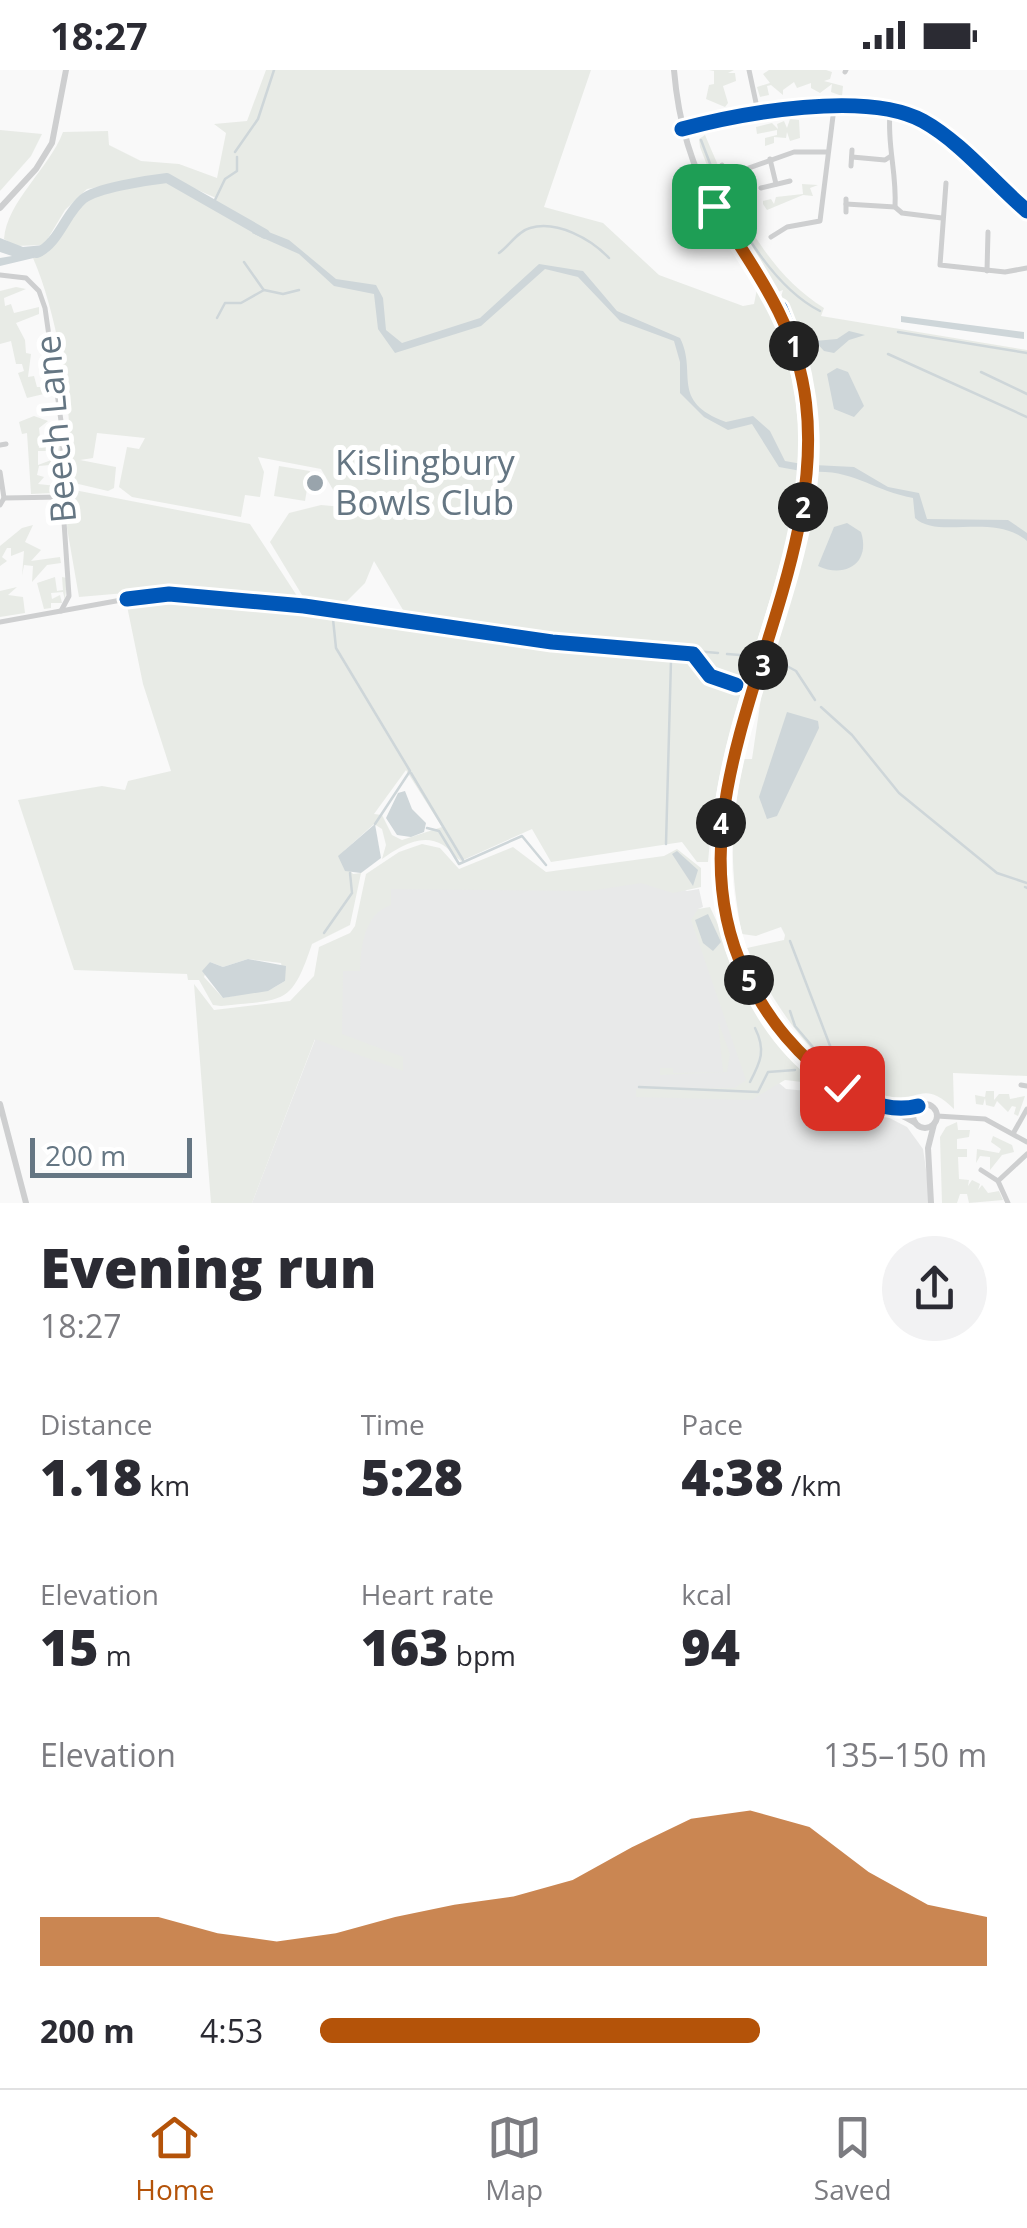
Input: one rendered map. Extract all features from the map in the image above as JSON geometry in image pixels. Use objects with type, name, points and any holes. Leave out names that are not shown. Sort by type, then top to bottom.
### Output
[{"type":"street","points":[[0,208],[52,143],[66,70]]},
{"type":"street","points":[[674,70],[682,129],[714,206],[780,308],[797,356],[808,419],[809,461],[802,514],[727,789],[718,852],[721,891],[741,964],[775,1025],[818,1070],[842,1088],[916,1124],[934,1124]]},
{"type":"street","points":[[749,70],[758,112]]},
{"type":"street","points":[[682,129],[790,105],[890,113],[931,126],[1027,211]]},
{"type":"street","points":[[770,237],[787,226],[820,221],[834,108]]},
{"type":"street","points":[[890,113],[892,156],[897,172],[895,207]]},
{"type":"street","points":[[726,176],[803,150],[827,152]]},
{"type":"street","points":[[852,166],[852,153],[885,160],[892,156]]},
{"type":"street","points":[[770,159],[776,184]]},
{"type":"street","points":[[722,165],[738,203]]},
{"type":"street","points":[[761,188],[790,181]]},
{"type":"street","points":[[946,183],[940,265],[987,271],[1027,268]]},
{"type":"street","points":[[846,205],[895,207],[902,213],[942,218]]},
{"type":"street","points":[[987,271],[988,232]]},
{"type":"street","name":"Beech Lane","points":[[0,275],[26,278],[42,296],[63,435],[62,497],[69,596]]},
{"type":"street","points":[[0,472],[2,501],[62,497]]},
{"type":"street","points":[[61,611],[69,596],[78,609]]},
{"type":"street","points":[[0,622],[126,599]]},
{"type":"street","points":[[0,1104],[26,1203]]},
{"type":"street","points":[[890,1109],[929,1105],[937,1116]]},
{"type":"street","points":[[918,1106],[916,1124],[928,1148]]},
{"type":"street","points":[[1014,1132],[1027,1109]]},
{"type":"street","points":[[931,1203],[928,1148],[937,1116]]},
{"type":"street","points":[[937,1116],[974,1116],[1014,1132],[1027,1142]]},
{"type":"street","points":[[998,1182],[1027,1154]]},
{"type":"street","points":[[981,1170],[998,1182],[1008,1203]]},
{"type":"shaded area","points":[[266,70],[591,70],[544,207],[603,223],[659,275],[743,306],[754,304],[758,284],[775,318],[790,318],[781,297],[783,290],[778,292],[720,199],[700,147],[699,139],[705,135],[752,231],[783,274],[824,308],[821,316],[1027,350],[1027,1076],[953,1073],[954,1109],[927,1093],[886,1096],[862,1088],[840,1074],[820,1057],[785,1015],[747,948],[784,940],[785,935],[781,927],[756,936],[742,934],[738,910],[733,867],[736,804],[744,759],[752,759],[761,698],[742,693],[713,808],[708,862],[697,862],[682,842],[551,862],[532,829],[461,861],[443,845],[427,840],[403,846],[382,859],[386,845],[382,829],[374,824],[344,851],[344,863],[353,874],[361,873],[350,925],[312,944],[298,979],[282,996],[213,1005],[199,980],[188,980],[187,974],[74,970],[18,800],[102,786],[125,790],[128,781],[171,771],[143,684],[127,606],[159,599],[410,622],[510,636],[513,629],[406,615],[374,561],[365,583],[344,604],[305,600],[270,542],[289,513],[321,505],[343,507],[321,469],[258,457],[264,472],[260,497],[245,495],[241,517],[132,497],[119,487],[127,447],[139,449],[145,438],[97,433],[93,458],[80,460],[116,467],[114,488],[108,491],[70,482],[70,428],[63,368],[33,258],[48,252],[82,200],[93,193],[167,178],[213,201],[216,198],[166,176],[87,189],[65,210],[44,245],[15,246],[4,239],[13,211],[63,132],[108,131],[109,145],[141,161],[179,164],[217,178],[226,133],[214,124],[247,121]],"holes":[[[406,770],[442,827],[402,840],[392,835],[382,815],[374,814]],[[248,959],[281,963],[285,981],[273,988],[223,998],[204,977],[210,962],[223,967]]]},
{"type":"shaded area","points":[[709,70],[734,70],[728,73],[735,73],[736,81],[723,86],[728,103],[725,107],[706,99],[709,85],[714,84],[714,71]]},
{"type":"shaded area","points":[[769,70],[832,72],[830,79],[824,81],[843,86],[842,96],[831,92],[832,84],[820,93],[811,88],[811,83],[797,88],[794,82],[783,90],[783,95],[771,85],[767,86],[769,95],[760,97],[757,87],[770,83],[763,74]]},
{"type":"shaded area","points":[[790,119],[799,120],[800,138],[790,141],[787,132],[786,138],[774,137],[774,143],[765,146],[765,138],[777,135],[777,130],[757,134],[756,127],[772,123],[778,129],[777,124],[784,121],[787,128]]},
{"type":"shaded area","points":[[0,130],[42,134],[31,156],[0,191]]},
{"type":"shaded area","points":[[802,184],[818,185],[810,188],[813,196],[803,195],[767,210],[763,204],[771,199],[774,204],[776,197],[803,194]]},
{"type":"shaded area","points":[[256,227],[289,240],[336,279],[376,285],[383,298],[386,330],[402,343],[480,318],[539,264],[583,271],[617,311],[680,338],[688,385],[697,405],[726,422],[753,416],[770,431],[785,461],[802,464],[801,471],[779,467],[752,424],[728,430],[704,417],[680,393],[680,362],[674,341],[620,321],[578,277],[545,269],[481,326],[395,353],[378,329],[374,294],[334,286],[299,254],[252,233]]},
{"type":"shaded area","points":[[0,238],[23,247],[44,245],[50,249],[42,256],[0,266],[0,258],[12,256],[0,252]]},
{"type":"shaded area","points":[[26,289],[4,298],[5,306],[11,304],[14,313],[39,307],[39,314],[16,323],[25,340],[26,353],[31,354],[28,377],[34,376],[37,387],[46,387],[48,393],[27,398],[18,373],[24,371],[22,364],[16,364],[11,341],[0,344],[0,291]]},
{"type":"shaded area","points":[[901,316],[1024,332],[1024,339],[901,322]]},
{"type":"shaded area","points":[[849,331],[865,335],[849,340],[834,353],[824,351],[815,341],[837,339]]},
{"type":"shaded area","points":[[837,368],[848,372],[864,406],[854,417],[834,409],[827,374]]},
{"type":"shaded area","points":[[34,416],[48,421],[39,428],[40,437],[61,432],[61,440],[38,439],[39,448],[61,444],[60,451],[38,451],[38,465],[62,456],[61,464],[39,466],[37,475],[44,477],[38,484],[57,486],[52,493],[31,494],[27,433],[22,434],[19,422]]},
{"type":"shaded area","points":[[814,465],[854,467],[888,487],[919,493],[927,519],[1008,520],[1027,533],[1027,541],[998,528],[925,524],[915,518],[913,498],[841,474],[813,472]]},
{"type":"shaded area","points":[[279,466],[310,471],[305,501],[274,496]]},
{"type":"shaded area","points":[[69,489],[250,524],[301,602],[160,590],[79,597],[67,528]]},
{"type":"shaded area","points":[[847,523],[861,532],[859,560],[838,571],[818,566],[834,527]]},
{"type":"shaded area","points":[[33,525],[25,542],[41,550],[31,561],[60,557],[61,563],[47,565],[32,582],[33,566],[24,565],[22,576],[24,551],[11,556],[11,548],[7,548],[2,557],[7,561],[0,566],[0,546],[22,528]]},
{"type":"shaded area","points":[[55,577],[57,591],[63,590],[62,577],[67,578],[65,600],[63,592],[51,593],[52,599],[60,595],[62,603],[51,603],[51,608],[44,609],[37,583]]},
{"type":"shaded area","points":[[17,587],[8,595],[23,597],[25,613],[0,617],[0,591]]},
{"type":"shaded area","points":[[787,712],[818,721],[819,728],[777,816],[767,819],[759,797]]},
{"type":"shaded area","points":[[405,791],[412,809],[426,823],[424,832],[411,837],[397,835],[386,818],[398,793]]},
{"type":"shaded area","points":[[375,824],[381,858],[361,873],[345,871],[338,856]]},
{"type":"shaded area","points":[[422,844],[440,848],[459,869],[513,847],[546,872],[664,856],[677,849],[701,868],[701,887],[673,893],[641,883],[589,891],[391,889],[391,905],[375,916],[366,932],[360,971],[343,971],[342,1034],[403,1057],[403,1071],[315,1039],[252,1203],[211,1203],[194,984],[214,1010],[290,1001],[314,976],[319,947],[350,933],[355,926],[366,874],[399,852]]},
{"type":"shaded area","points":[[677,851],[698,870],[693,886],[672,854]]},
{"type":"shaded area","points":[[648,872],[687,891],[699,889],[703,907],[698,909],[779,1083],[786,1089],[807,1091],[807,1096],[833,1095],[837,1091],[907,1127],[923,1149],[931,1203],[252,1203],[315,1040],[309,1036],[353,948],[369,891],[455,879]]},
{"type":"shaded area","points":[[710,907],[756,1006],[785,1050],[819,1084],[785,1080],[751,1100],[636,1097],[636,1089],[735,1088],[746,1080],[691,920],[698,909]]},
{"type":"shaded area","points":[[708,914],[721,942],[713,951],[703,943],[695,920]]},
{"type":"shaded area","points":[[248,959],[286,966],[285,981],[268,991],[223,998],[202,971],[210,962],[223,967]]},
{"type":"shaded area","points":[[718,1021],[730,1054],[727,1072],[660,1075],[660,1068],[673,1068],[673,1073],[723,1072]]},
{"type":"shaded area","points":[[986,1091],[994,1091],[994,1100],[999,1094],[1009,1094],[1010,1099],[1025,1096],[1018,1116],[1014,1114],[1016,1107],[1008,1112],[997,1101],[994,1107],[986,1105],[985,1098],[983,1105],[976,1104],[975,1095],[985,1097]]},
{"type":"shaded area","points":[[957,1122],[958,1130],[970,1130],[969,1137],[957,1139],[957,1149],[967,1149],[967,1157],[958,1157],[959,1179],[969,1180],[968,1186],[972,1180],[980,1184],[978,1190],[982,1185],[988,1193],[999,1191],[1003,1200],[969,1203],[967,1194],[960,1194],[957,1203],[942,1203],[940,1137],[946,1127]]},
{"type":"shaded area","points":[[993,1136],[1012,1145],[1014,1152],[1002,1155],[990,1170],[990,1157],[980,1156],[976,1163],[977,1149],[999,1153],[1001,1149],[991,1142]]},
{"type":"waterway","points":[[235,152],[258,119],[274,70]]},
{"type":"waterway","points":[[701,140],[720,187],[763,260],[800,298],[820,311]]},
{"type":"waterway","points":[[214,202],[225,179],[237,171],[237,157]]},
{"type":"waterway","points":[[37,253],[51,242],[83,199],[99,191],[167,178],[265,234]]},
{"type":"waterway","points":[[499,253],[518,235],[540,226],[562,229],[583,238],[609,258]]},
{"type":"waterway","points":[[244,262],[263,289]]},
{"type":"waterway","points":[[217,318],[225,303],[241,303],[264,290],[283,294],[299,290]]},
{"type":"waterway","points":[[898,332],[1027,353]]},
{"type":"waterway","points":[[888,354],[1027,417]]},
{"type":"waterway","points":[[981,372],[1027,394]]},
{"type":"waterway","points":[[408,617],[546,638],[718,653]]},
{"type":"waterway","points":[[333,619],[336,648],[410,771],[375,824]]},
{"type":"waterway","points":[[727,654],[754,656]]},
{"type":"waterway","points":[[774,659],[796,671],[815,700]]},
{"type":"waterway","points":[[666,844],[671,660]]},
{"type":"waterway","points":[[821,707],[852,735],[899,793],[997,873],[1027,883]]},
{"type":"waterway","points":[[411,773],[463,860]]},
{"type":"waterway","points":[[427,828],[439,831],[459,864],[522,836],[546,865]]},
{"type":"waterway","points":[[324,933],[352,893],[350,873]]},
{"type":"waterway","points":[[790,941],[837,1064]]},
{"type":"waterway","points":[[790,1011],[795,1026],[829,1066]]},
{"type":"waterway","points":[[750,1082],[761,1055],[755,1028]]},
{"type":"waterway","points":[[639,1087],[758,1092],[768,1072],[795,1070]]},
{"type":"cycle path","points":[[682,129],[804,107],[870,107],[899,112],[923,121],[951,140],[1027,211]]},
{"type":"cycle path","points":[[780,308],[802,375],[808,422],[808,470],[794,554],[739,736],[726,797],[721,857],[727,918],[748,978],[770,1018],[809,1064],[867,1101],[892,1108],[918,1106]]},
{"type":"cycle path","points":[[127,599],[169,594],[304,606],[552,642],[693,654],[710,676],[736,685]]},
{"type":"place","name":"Kislingbury Bowls Club","points":[[315,483]]},
{"type":"route","points":[[714,206],[764,279],[787,324],[806,400],[809,461],[794,555],[727,789],[718,852],[721,891],[741,964],[763,1007],[795,1049],[842,1088]]}]
